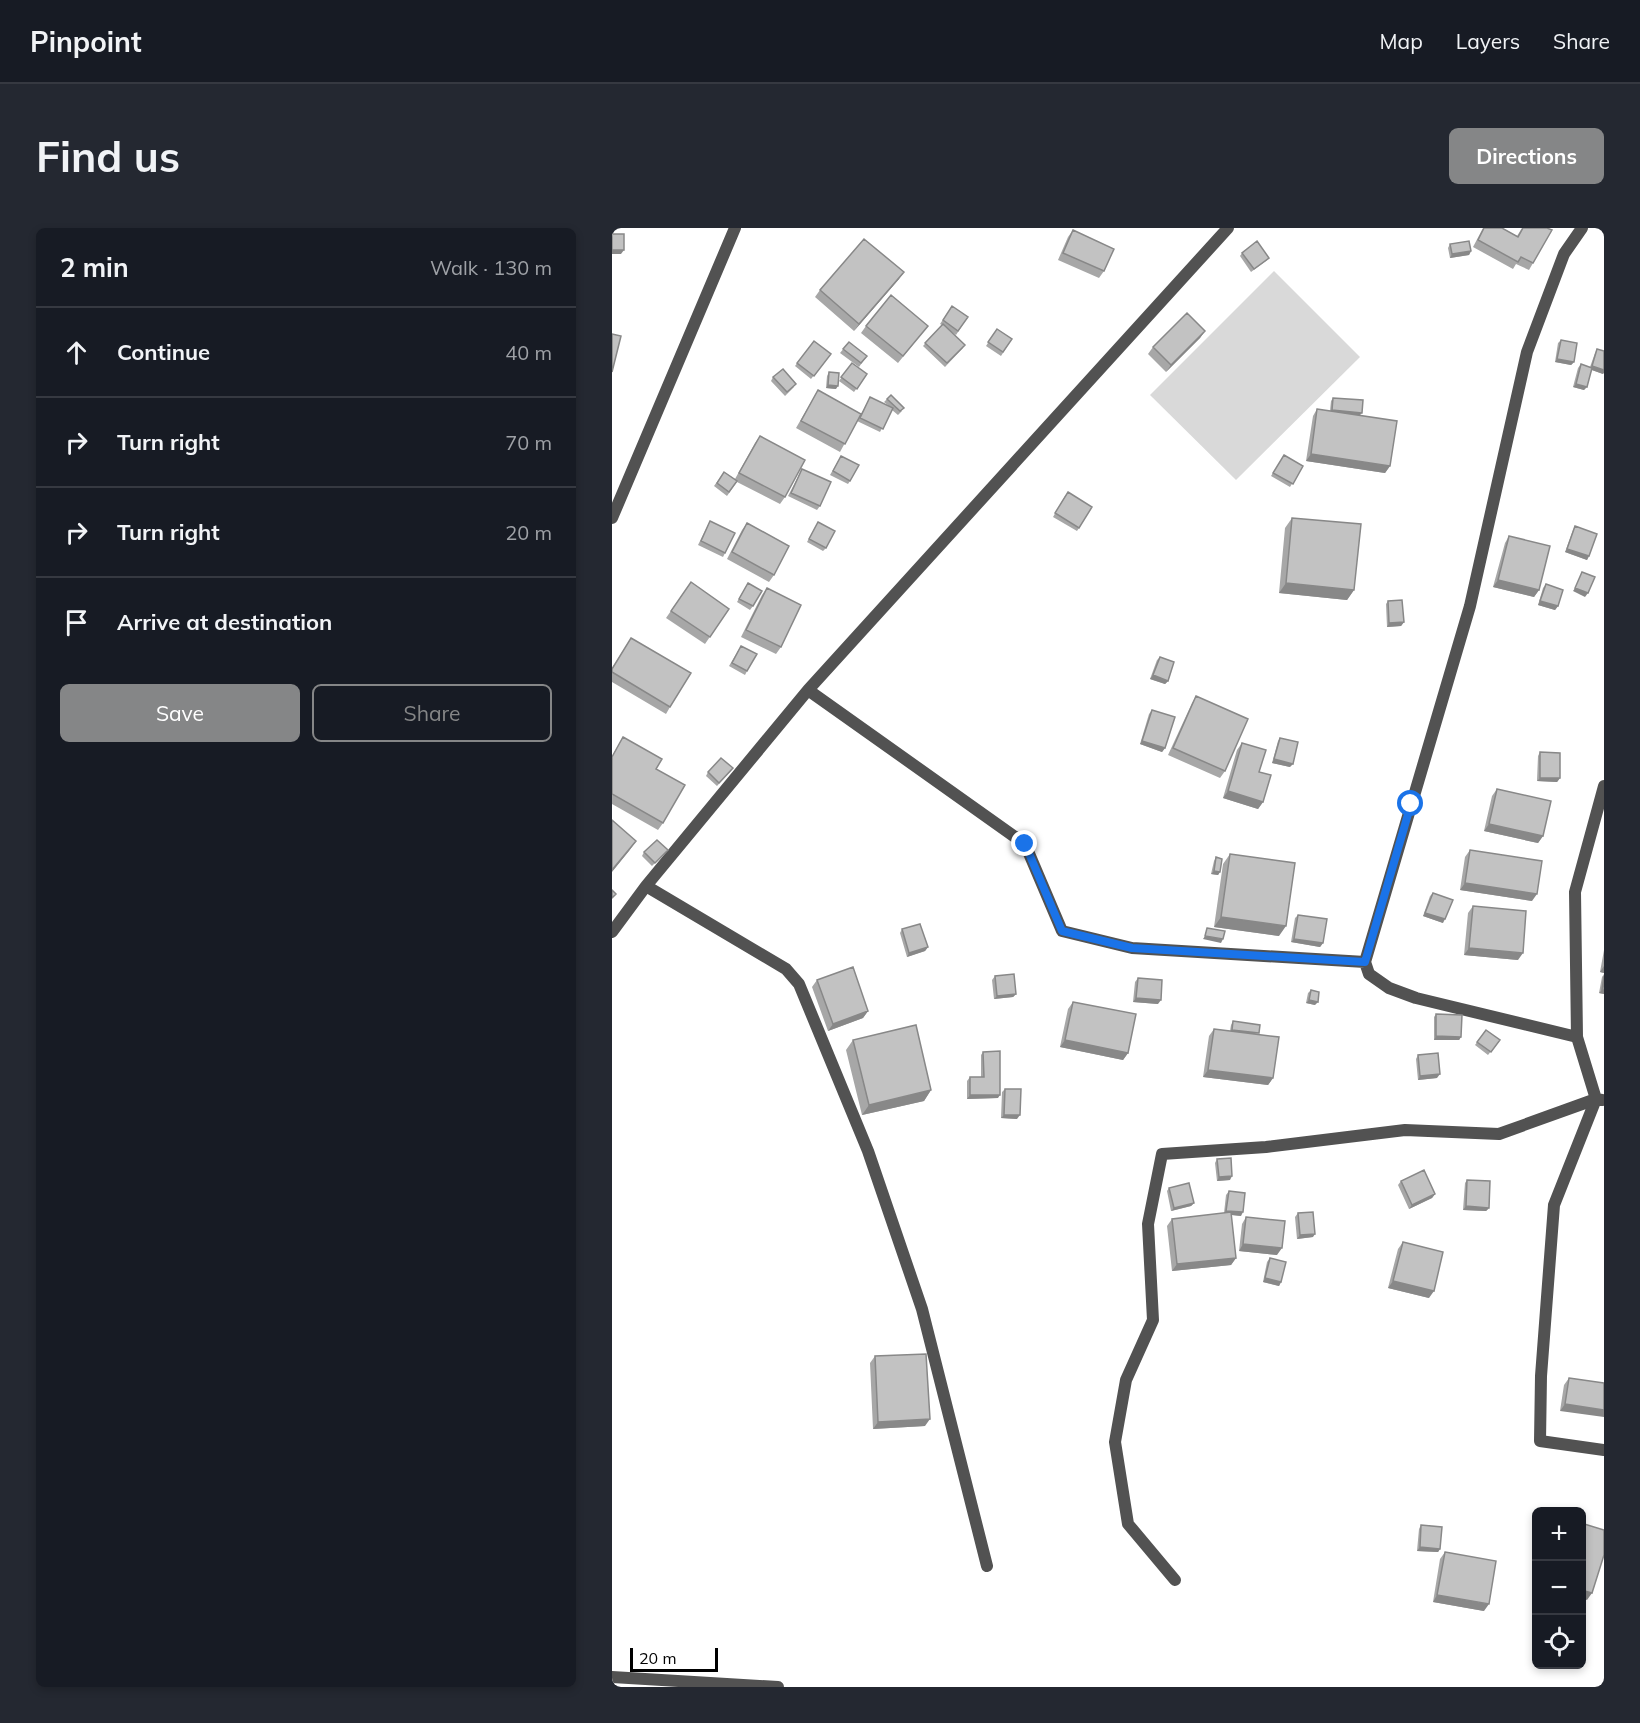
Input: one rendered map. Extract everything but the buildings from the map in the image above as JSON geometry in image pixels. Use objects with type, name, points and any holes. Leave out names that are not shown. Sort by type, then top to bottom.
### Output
[{"type":"street","points":[[612,518],[735,228]]},
{"type":"street","points":[[612,932],[646,886],[808,690],[1228,228]]},
{"type":"street","points":[[1576,1036],[1416,998],[1389,988],[1369,974],[1365,962],[1470,606],[1527,352],[1564,254],[1582,228]]},
{"type":"street","points":[[808,690],[1025,844],[1062,931],[1132,948],[1365,962]]},
{"type":"street","points":[[1604,786],[1575,892],[1576,1036],[1600,1100],[1554,1205],[1541,1377],[1540,1441],[1604,1450]]},
{"type":"street","points":[[646,886],[786,969],[799,984],[868,1152],[922,1310],[987,1566]]},
{"type":"street","points":[[1175,1580],[1128,1524],[1115,1442],[1126,1380],[1153,1320],[1148,1224],[1162,1154],[1266,1147],[1405,1130],[1499,1134],[1600,1100]]},
{"type":"street","points":[[612,1677],[778,1687]]},
{"type":"shaded area","points":[[1274,271],[1360,357],[1236,480],[1150,395]]},
{"type":"route","points":[[1025,844],[1062,931],[1132,948],[1365,962],[1411,804]]}]
